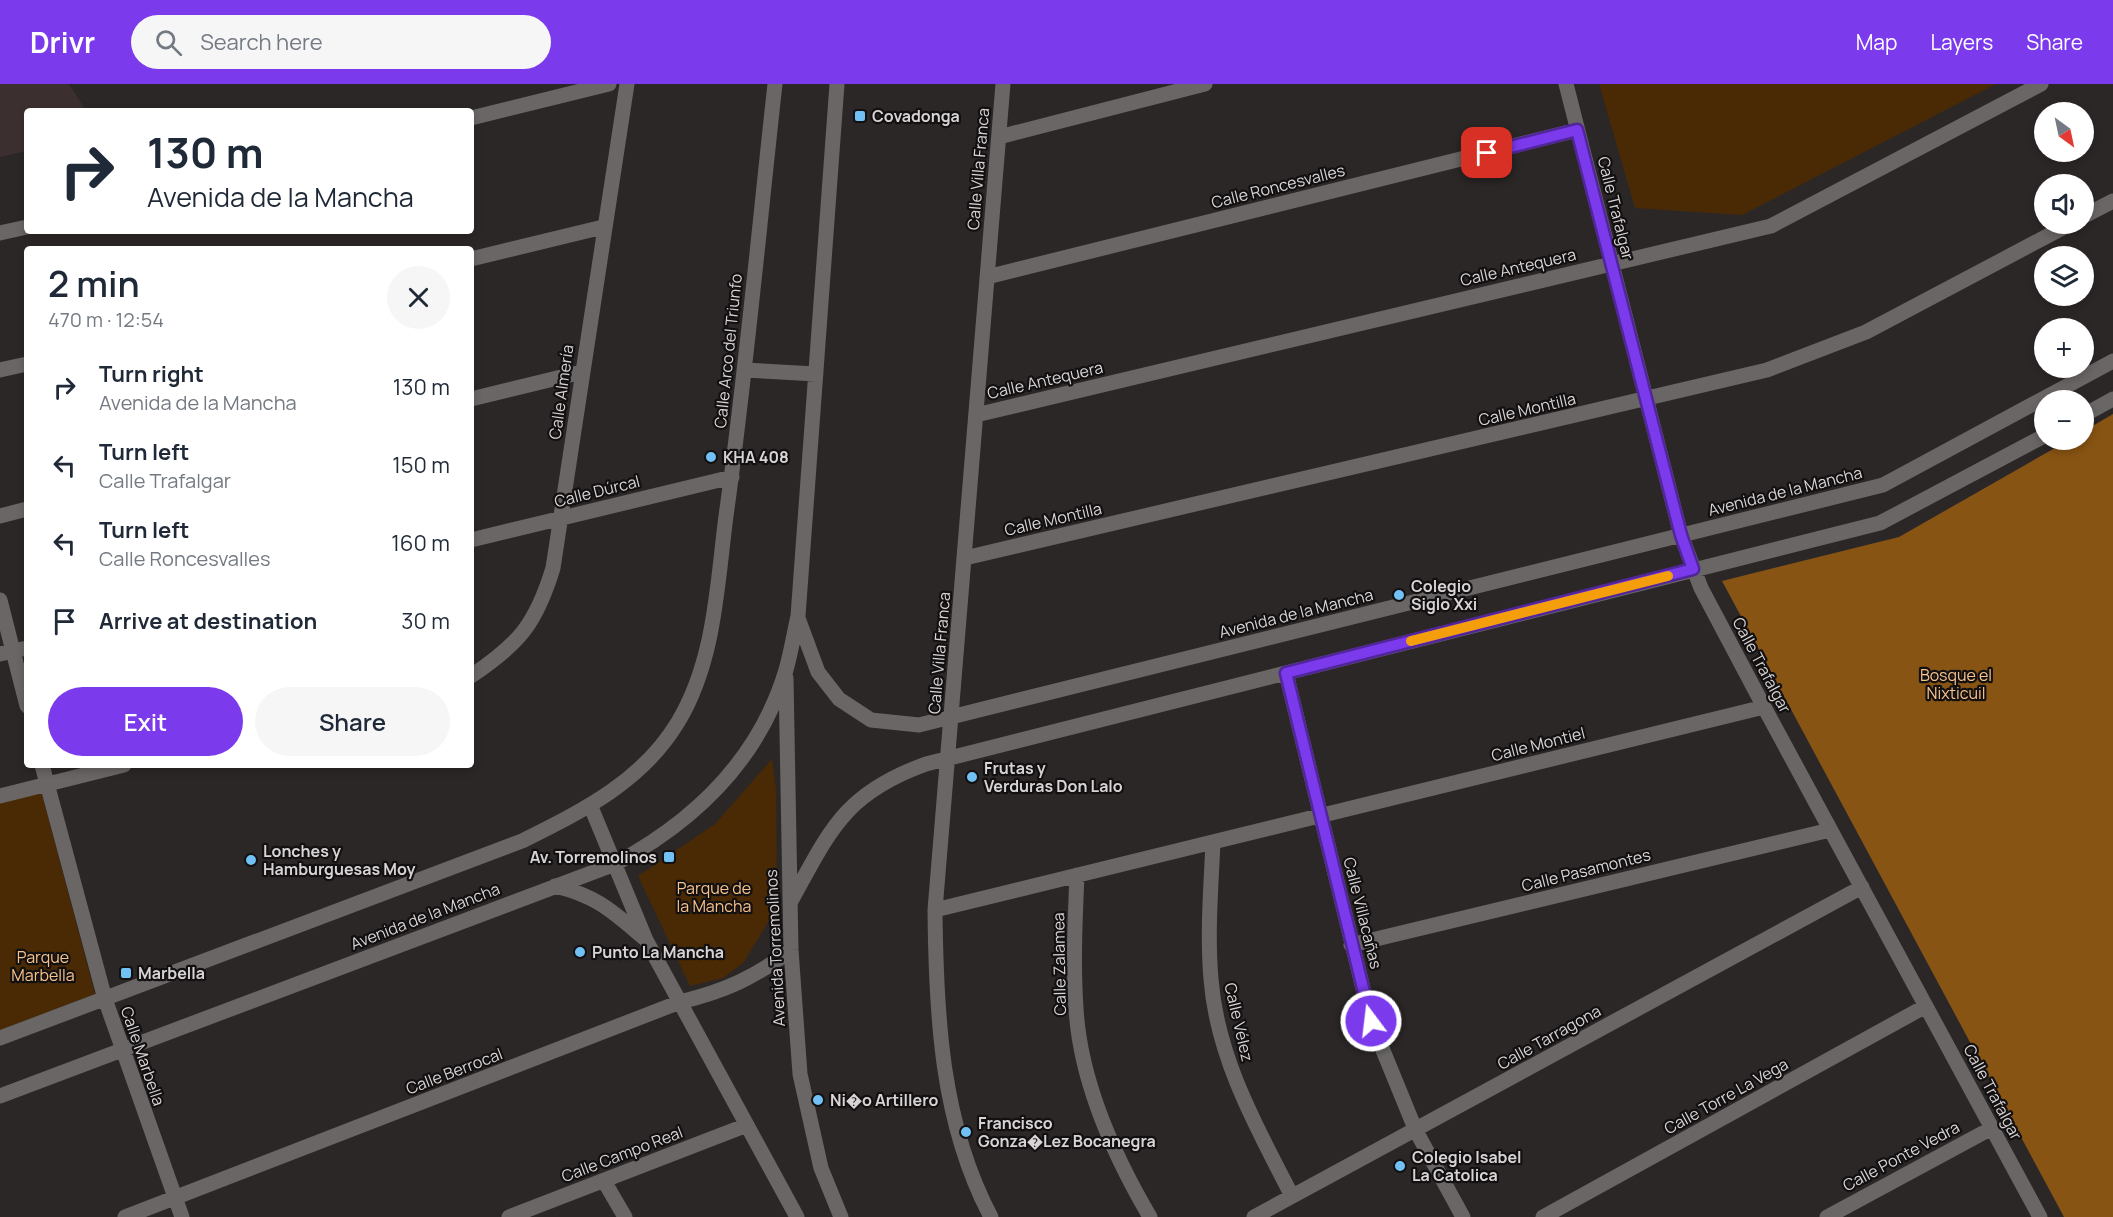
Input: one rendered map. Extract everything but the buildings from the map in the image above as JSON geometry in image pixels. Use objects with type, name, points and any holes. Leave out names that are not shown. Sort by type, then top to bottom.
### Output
[{"type":"street","points":[[474,117],[609,84]]},
{"type":"street","name":"Calle Almería","points":[[474,674],[500,657],[525,631],[542,603],[553,568],[603,227],[627,84]]},
{"type":"street","name":"Calle Arco del Triunfo","points":[[591,807],[650,759],[678,723],[694,693],[705,657],[732,477],[775,84]]},
{"type":"street","points":[[786,670],[798,616],[837,84]]},
{"type":"street","name":"Calle Villa Franca","points":[[991,1217],[960,1143],[945,1072],[935,998],[935,910],[1003,84]]},
{"type":"street","points":[[999,137],[1204,84]]},
{"type":"street","name":"Calle Trafalgar","points":[[1566,84],[1681,535],[1693,569],[1764,707],[2040,1217]]},
{"type":"street","name":"Calle Antequera","points":[[976,415],[1771,226],[2041,84]]},
{"type":"street","name":"Calle Roncesvalles","points":[[987,277],[1577,130]]},
{"type":"street","points":[[2094,211],[2113,201]]},
{"type":"street","points":[[474,258],[603,227]]},
{"type":"street","points":[[0,233],[24,228]]},
{"type":"street","name":"Calle Montilla","points":[[965,558],[1767,370],[1866,332],[2051,234]]},
{"type":"street","name":"Avenida de la Mancha","points":[[798,616],[818,672],[839,699],[871,720],[918,725],[1884,485],[2113,361]]},
{"type":"street","points":[[0,370],[24,365]]},
{"type":"street","points":[[744,370],[816,374]]},
{"type":"street","points":[[474,398],[582,372]]},
{"type":"street","points":[[2094,409],[2113,399]]},
{"type":"street","points":[[790,903],[829,832],[848,808],[874,788],[903,772],[1693,569],[1881,523],[2034,441]]},
{"type":"street","name":"Calle Dúrcal","points":[[474,539],[732,477]]},
{"type":"street","points":[[0,516],[24,511]]},
{"type":"street","points":[[0,600],[24,694]]},
{"type":"street","name":"Avenida de la Mancha","points":[[0,1096],[615,864],[661,837],[689,817],[717,789],[742,758],[765,720],[786,670]]},
{"type":"street","name":"Avenida Torremolinos","points":[[786,670],[791,950],[800,1074],[821,1168],[841,1217]]},
{"type":"street","name":"Calle Villacañas","points":[[1286,673],[1371,1021],[1416,1131],[1463,1217]]},
{"type":"street","name":"Calle Montiel","points":[[935,910],[1764,707]]},
{"type":"street","name":"Calle Marbella","points":[[43,768],[105,999],[121,1050],[182,1217]]},
{"type":"street","points":[[0,796],[112,768]]},
{"type":"street","points":[[0,1038],[522,841],[591,807],[646,940],[796,1217]]},
{"type":"street","name":"Calle Pasamontes","points":[[1351,945],[1830,830]]},
{"type":"street","name":"Calle Vélez","points":[[1213,842],[1209,930],[1211,981],[1218,1027],[1230,1066],[1250,1113],[1292,1197]]},
{"type":"street","name":"Calle Zalamea","points":[[1077,876],[1074,949],[1076,1010],[1085,1066],[1104,1124],[1131,1185],[1150,1217]]},
{"type":"street","points":[[555,886],[584,893],[607,906],[646,940]]},
{"type":"street","name":"Calle Tarragona","points":[[1254,1217],[1862,887]]},
{"type":"street","name":"Calle Berrocal","points":[[124,1217],[680,1002],[723,991],[759,974],[791,950]]},
{"type":"street","name":"Calle Torre La Vega","points":[[1544,1217],[1926,1006]]},
{"type":"street","name":"Calle Campo Real","points":[[510,1217],[747,1125]]},
{"type":"street","name":"Calle Ponte Vedra","points":[[1827,1217],[1992,1128]]},
{"type":"street","points":[[604,1181],[625,1217]]},
{"type":"shaded area","points":[[0,84],[69,84],[84,108],[24,108],[24,152],[0,157]]},
{"type":"green space","points":[[1599,84],[1996,84],[1742,215],[1635,208]]},
{"type":"green space","name":"Bosque el Nixticuil","points":[[2113,414],[2113,1217],[2064,1217],[1722,581],[1899,537],[2051,450],[2094,450],[2094,425]]},
{"type":"green space","name":"Parque de la Mancha","points":[[772,759],[776,790],[777,907],[744,962],[723,978],[690,986],[638,876],[715,824]]},
{"type":"green space","name":"Parque Marbella","points":[[41,791],[95,994],[0,1030],[0,802]]},
{"type":"slow traffic","points":[[1411,641],[1668,576]]},
{"type":"place","name":"Covadonga","points":[[860,116]]},
{"type":"place","name":"KHA 408","points":[[711,457]]},
{"type":"place","name":"Colegio Siglo Xxi","points":[[1399,595]]},
{"type":"place","name":"Frutas y Verduras Don Lalo","points":[[972,777]]},
{"type":"place","name":"Av. Torremolinos","points":[[669,857]]},
{"type":"place","name":"Lonches y Hamburguesas Moy","points":[[251,860]]},
{"type":"place","name":"Punto La Mancha","points":[[580,952]]},
{"type":"place","name":"Marbella","points":[[126,973]]},
{"type":"place","name":"Ni�o Artillero","points":[[818,1100]]},
{"type":"place","name":"Francisco Gonza�Lez Bocanegra","points":[[966,1132]]},
{"type":"place","name":"Colegio Isabel La Catolica","points":[[1400,1166]]},
{"type":"route","points":[[1371,1021],[1286,673],[1693,569],[1681,535],[1648,399],[1577,130],[1487,153]]}]
